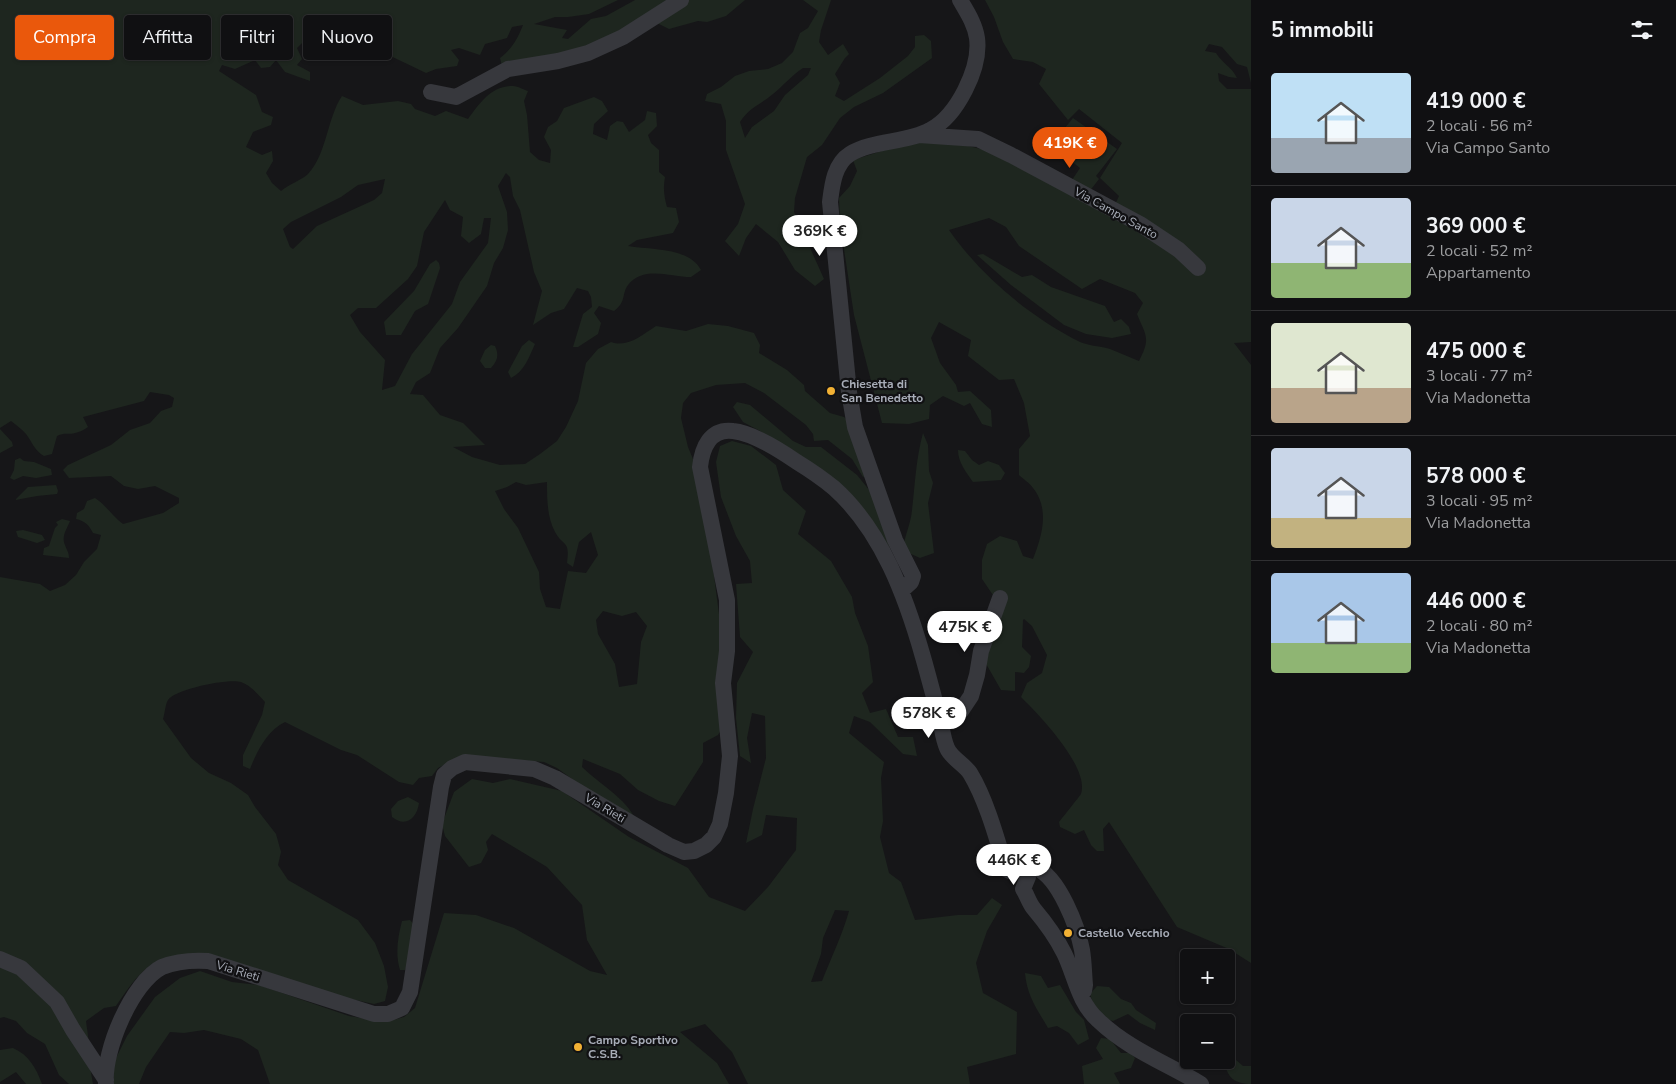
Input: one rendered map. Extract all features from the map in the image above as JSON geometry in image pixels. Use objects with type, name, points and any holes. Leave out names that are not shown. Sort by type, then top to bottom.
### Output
[{"type":"street","points":[[431,92],[456,97],[508,68],[558,61],[588,52],[623,37],[681,0]]},
{"type":"street","points":[[960,0],[972,21],[977,39],[974,72],[958,104],[931,130],[849,154],[837,170],[832,184],[830,202],[849,392],[855,426],[882,506],[895,540],[913,576],[911,582],[901,591],[923,656],[948,750],[970,773],[984,804],[1006,869],[1010,871],[1026,866],[1042,872],[1054,883],[1070,912],[1082,949],[1085,985],[1084,991],[1080,994]]},
{"type":"street","name":"Via Campo Santo","points":[[915,135],[978,140],[1003,151],[1140,224],[1179,250],[1198,268]]},
{"type":"street","name":"Via Rieti","points":[[106,1082],[108,1059],[116,1030],[139,987],[151,975],[162,968],[179,962],[191,960],[208,961],[374,1014],[388,1014],[402,1008],[410,992],[444,775],[452,768],[465,762],[534,769],[555,778],[668,845],[684,852],[694,851],[706,845],[714,837],[720,824],[730,756],[724,683],[727,651],[726,600],[700,467],[701,454],[705,444],[719,432],[727,430],[739,431],[762,442],[786,455],[834,488],[855,510],[870,530],[883,552],[901,591]]},
{"type":"street","points":[[940,718],[961,711],[971,696],[981,651],[1000,598]]},
{"type":"street","points":[[1026,866],[1028,877],[1023,889],[1034,909],[1064,953],[1087,1008],[1097,1020],[1125,1043],[1201,1084]]},
{"type":"street","points":[[0,959],[21,968],[57,1002],[106,1082]]},
{"type":"shaded area","points":[[0,0],[618,0],[589,14],[555,17],[534,24],[567,30],[562,38],[568,39],[591,19],[606,16],[635,0],[745,0],[726,16],[707,22],[698,21],[669,29],[657,23],[596,49],[502,66],[500,58],[514,43],[523,25],[512,27],[507,38],[485,44],[480,55],[459,48],[451,50],[459,60],[457,66],[436,69],[426,73],[392,57],[392,15],[303,15],[303,42],[297,48],[302,59],[297,65],[310,72],[310,81],[285,72],[276,60],[293,60],[293,15],[221,15],[221,60],[255,60],[235,69],[222,65],[219,71],[256,95],[262,112],[273,117],[271,125],[253,132],[246,147],[262,155],[272,151],[273,161],[266,173],[272,183],[281,191],[306,176],[314,166],[342,96],[363,105],[398,101],[411,104],[415,109],[435,116],[446,111],[468,119],[492,92],[505,87],[517,87],[528,91],[524,101],[530,152],[539,160],[550,163],[551,150],[544,137],[548,127],[557,121],[564,108],[594,97],[602,101],[608,111],[594,124],[593,134],[607,140],[610,126],[617,121],[623,122],[629,132],[645,120],[647,111],[656,113],[657,126],[648,135],[651,143],[659,150],[659,172],[665,177],[664,192],[667,207],[676,208],[679,222],[673,233],[637,240],[628,246],[679,253],[688,257],[701,270],[691,277],[649,274],[641,275],[634,279],[628,285],[621,304],[614,311],[599,306],[594,313],[601,323],[598,334],[578,347],[573,347],[583,314],[592,307],[591,297],[588,291],[577,288],[564,309],[551,313],[533,325],[542,291],[534,272],[520,210],[513,196],[510,177],[506,173],[498,186],[507,212],[508,230],[503,248],[494,263],[487,286],[458,328],[440,348],[430,373],[416,382],[410,394],[423,395],[440,415],[463,423],[485,445],[453,447],[472,457],[500,465],[525,464],[557,441],[566,427],[578,401],[586,363],[598,349],[611,342],[629,342],[656,326],[686,331],[708,324],[728,326],[754,333],[760,345],[759,353],[787,370],[804,385],[805,391],[830,413],[844,417],[852,425],[867,476],[863,477],[852,459],[828,440],[814,441],[813,434],[806,425],[764,393],[745,383],[716,385],[691,393],[683,403],[681,418],[688,447],[695,464],[713,568],[720,622],[726,721],[718,735],[703,743],[703,762],[675,806],[659,801],[638,790],[620,774],[583,759],[582,767],[619,798],[635,819],[557,768],[544,762],[499,759],[454,760],[438,768],[432,776],[419,778],[413,785],[399,782],[357,755],[341,750],[285,722],[268,736],[259,749],[250,769],[243,766],[243,755],[262,715],[265,702],[254,690],[248,685],[235,681],[203,685],[173,696],[167,702],[163,719],[191,758],[209,773],[231,783],[248,795],[276,834],[281,852],[278,865],[288,880],[358,920],[375,943],[384,966],[388,987],[385,1001],[374,1004],[162,959],[142,973],[116,1006],[104,1008],[86,1021],[93,1084],[69,1084],[59,1075],[45,1044],[27,1033],[16,1021],[4,1017],[0,1018],[0,577],[40,584],[50,591],[65,585],[76,575],[84,562],[97,549],[101,535],[93,533],[86,524],[76,519],[77,513],[84,509],[87,501],[95,498],[123,524],[163,513],[179,503],[179,498],[155,486],[138,489],[124,486],[111,476],[69,478],[63,470],[68,465],[111,445],[130,430],[150,423],[161,411],[172,407],[174,398],[169,395],[150,392],[144,401],[83,417],[88,427],[77,433],[57,436],[52,454],[44,456],[36,449],[24,432],[11,421],[0,428]],"holes":[[[385,179],[382,193],[374,200],[317,226],[293,249],[290,247],[283,229],[291,222],[341,197],[358,185]],[[445,200],[450,210],[463,217],[461,236],[469,243],[481,234],[484,218],[491,218],[488,243],[460,282],[452,304],[412,354],[395,386],[382,390],[385,360],[360,332],[350,315],[358,308],[376,308],[408,279],[417,266],[424,232]],[[516,482],[526,485],[547,482],[550,520],[558,537],[566,544],[568,550],[567,563],[573,567],[579,542],[591,532],[598,555],[586,573],[568,571],[560,609],[546,607],[540,589],[539,572],[518,528],[504,509],[495,491]],[[603,611],[622,616],[636,612],[647,626],[641,642],[637,684],[619,687],[615,664],[598,634],[596,620]]]},
{"type":"shaded area","points":[[803,0],[831,0],[819,42],[828,55],[843,44],[849,54],[835,74],[840,83],[835,96],[844,101],[880,78],[908,56],[915,47],[915,36],[924,35],[931,41],[932,58],[883,93],[854,107],[840,118],[822,145],[807,157],[795,198],[794,212],[824,279],[815,286],[795,270],[778,242],[756,224],[746,238],[739,256],[725,241],[738,224],[745,204],[726,150],[726,121],[721,104],[705,101],[707,94],[721,87],[735,76],[749,71],[768,69],[782,63],[793,52],[800,33],[808,28],[818,11]],"holes":[[[803,68],[811,68],[808,75],[785,95],[774,111],[752,127],[745,138],[740,122],[748,113]]]},
{"type":"shaded area","points":[[985,0],[1251,0],[1251,83],[1247,67],[1237,64],[1222,47],[1209,44],[1205,51],[1216,53],[1235,74],[1237,78],[1218,73],[1219,81],[1227,89],[1251,89],[1251,342],[1234,343],[1251,365],[1251,963],[1235,953],[1235,949],[1229,949],[1177,927],[1109,822],[1103,829],[1104,851],[1097,851],[1091,845],[1084,830],[1075,834],[1060,827],[1059,822],[1081,794],[1082,783],[1078,770],[1061,742],[1021,697],[1027,683],[1042,673],[1047,655],[1032,626],[1023,620],[1022,647],[1031,656],[1029,667],[1024,673],[1015,672],[1015,691],[1001,690],[985,662],[995,598],[982,579],[982,560],[987,544],[1000,536],[1017,541],[1023,556],[1033,559],[1043,523],[1043,514],[1038,496],[1030,484],[1019,475],[1019,449],[1030,436],[1024,403],[1014,379],[999,380],[968,356],[971,340],[939,322],[931,338],[940,363],[956,385],[958,392],[970,391],[991,410],[992,427],[982,424],[970,403],[964,406],[943,396],[930,405],[929,419],[909,424],[882,423],[854,315],[840,223],[839,198],[850,186],[857,171],[853,160],[917,140],[952,142],[985,150],[1111,213],[1119,196],[1100,178],[1122,143],[1079,109],[1068,120],[1039,84],[1046,69],[1033,62],[1013,59],[1003,42],[994,17]],"holes":[[[989,218],[1006,227],[1019,246],[1082,289],[1100,279],[1135,293],[1143,303],[1137,314],[1146,337],[1145,347],[1139,361],[1110,349],[1080,342],[1025,308],[976,264],[949,230]]]},
{"type":"shaded area","points":[[255,60],[276,60],[270,67],[261,68]]},
{"type":"shaded area","points":[[1073,118],[1117,149],[1096,176],[1099,179],[1089,192],[1072,180],[1080,168],[1051,145]]},
{"type":"shaded area","points":[[983,254],[1022,277],[1032,275],[1051,287],[1105,306],[1114,322],[1121,319],[1129,327],[1131,334],[1112,338],[1086,334],[1064,325],[1011,285],[977,255]]},
{"type":"shaded area","points":[[436,260],[440,268],[428,304],[415,311],[401,335],[386,335],[384,322],[414,291],[430,264]]},
{"type":"shaded area","points":[[529,340],[535,344],[531,354],[523,368],[511,378],[508,372],[522,346]]},
{"type":"shaded area","points":[[491,345],[495,346],[497,357],[491,368],[485,368],[480,361],[485,350]]},
{"type":"shaded area","points":[[737,402],[750,405],[793,441],[806,447],[821,447],[857,475],[870,491],[892,543],[890,548],[872,524],[760,431],[743,422],[733,407]]},
{"type":"shaded area","points":[[0,429],[12,442],[13,446],[0,453]]},
{"type":"shaded area","points":[[923,433],[928,445],[929,471],[933,483],[928,503],[934,553],[920,558],[903,548],[911,515],[917,461]]},
{"type":"shaded area","points":[[732,441],[751,446],[776,465],[783,490],[806,511],[798,534],[831,561],[852,597],[855,613],[868,646],[873,682],[862,693],[870,713],[886,709],[898,737],[913,737],[917,756],[903,754],[870,722],[854,716],[849,733],[884,762],[881,778],[883,821],[880,837],[889,873],[901,882],[915,920],[958,915],[977,915],[992,898],[1002,905],[987,931],[976,963],[983,993],[1017,1012],[1016,1054],[967,1067],[970,1084],[748,1084],[732,1052],[705,1024],[680,1032],[717,1063],[729,1084],[270,1084],[258,1050],[241,1039],[204,1030],[184,1033],[170,1032],[146,1067],[139,1084],[114,1084],[113,1064],[127,1036],[155,997],[180,978],[200,971],[232,982],[259,985],[349,1016],[386,1022],[404,1017],[415,1008],[444,913],[476,915],[514,928],[590,971],[607,975],[587,940],[582,905],[547,867],[492,834],[486,842],[488,850],[481,863],[469,867],[445,836],[442,824],[454,792],[472,779],[493,783],[510,779],[562,791],[629,837],[688,868],[709,897],[745,911],[768,887],[796,850],[797,818],[766,815],[762,835],[746,843],[766,758],[765,716],[752,713],[747,738],[751,763],[740,756],[736,718],[737,683],[753,652],[740,637],[736,584],[752,583],[750,561],[736,536],[721,497],[716,462],[720,446]],"holes":[[[835,910],[849,911],[822,981],[811,982],[821,954],[823,938]]]},
{"type":"shaded area","points":[[958,450],[965,451],[979,465],[988,461],[999,465],[1005,473],[1001,480],[973,482],[961,463]]},
{"type":"shaded area","points":[[20,458],[51,469],[52,475],[36,478],[23,476],[14,480],[10,478],[14,470],[15,460]]},
{"type":"shaded area","points":[[56,485],[57,494],[15,500],[28,487]]},
{"type":"shaded area","points":[[62,519],[70,521],[64,539],[69,558],[43,555],[44,548],[49,546],[55,528],[58,525],[56,522]]},
{"type":"shaded area","points":[[23,530],[42,535],[45,540],[37,543],[18,537],[16,531]]},
{"type":"shaded area","points":[[408,797],[419,803],[418,808],[410,820],[402,822],[392,817],[391,809],[398,801]]},
{"type":"shaded area","points":[[410,920],[416,927],[409,962],[405,970],[400,970],[397,951],[399,933],[402,921]]},
{"type":"shaded area","points":[[1025,973],[1041,976],[1048,988],[1060,985],[1076,1012],[1084,1020],[1089,1039],[1078,1045],[1069,1033],[1057,1026],[1048,1028],[1030,996]]},
{"type":"shaded area","points":[[1097,986],[1109,987],[1121,999],[1131,1003],[1136,1010],[1156,1023],[1155,1030],[1140,1023],[1128,1014],[1113,1021],[1100,1014],[1095,1008],[1090,994]]},
{"type":"shaded area","points":[[1101,1038],[1110,1039],[1121,1053],[1131,1053],[1135,1058],[1131,1068],[1114,1073],[1120,1084],[1084,1084],[1082,1066],[1103,1059],[1096,1048]]},
{"type":"shaded area","points":[[13,1048],[23,1054],[31,1063],[42,1084],[26,1084],[16,1072],[0,1082],[0,1050]]},
{"type":"shaded area","points":[[1235,1059],[1243,1066],[1251,1066],[1251,1084],[1236,1081],[1226,1069],[1235,1069]]},
{"type":"place","name":"Chiesetta di San Benedetto","points":[[831,391]]},
{"type":"place","name":"Castello Vecchio","points":[[1068,933]]},
{"type":"place","name":"Campo Sportivo C.S.B.","points":[[578,1047]]}]
